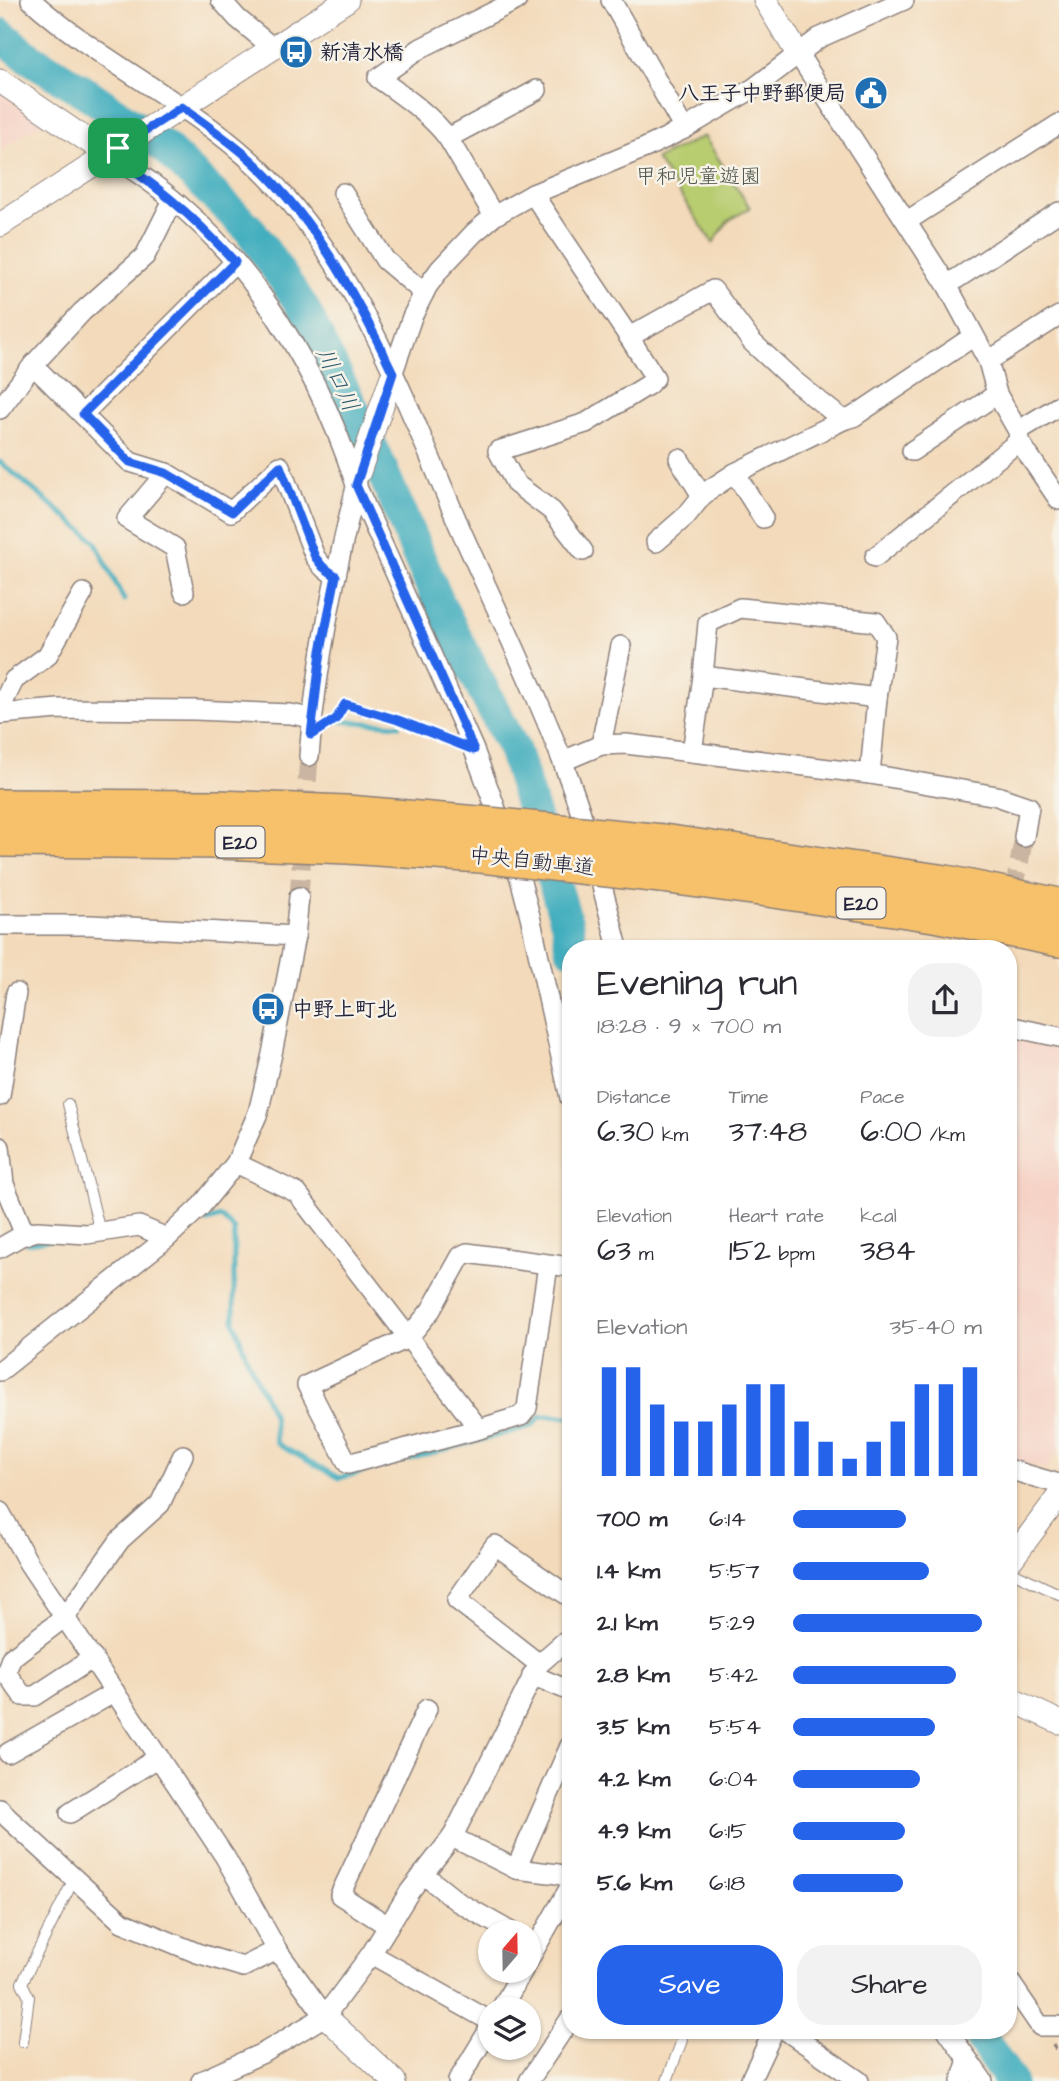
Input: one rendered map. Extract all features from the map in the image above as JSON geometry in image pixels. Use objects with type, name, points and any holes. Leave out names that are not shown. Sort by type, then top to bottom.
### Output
[{"type":"highway","name":"中央自動車道","points":[[0,807],[113,806],[347,813],[479,840],[662,859],[946,883],[1059,906]]},
{"type":"highway","name":"中央自動車道","points":[[0,839],[218,841],[348,846],[479,840]]},
{"type":"highway","name":"中央自動車道","points":[[662,859],[767,889],[940,915],[1059,939]]},
{"type":"street","points":[[221,0],[237,18],[273,48]]},
{"type":"street","points":[[0,225],[347,0]]},
{"type":"street","points":[[494,216],[441,128],[378,78],[421,48],[517,0]]},
{"type":"street","points":[[611,0],[684,128]]},
{"type":"street","points":[[765,0],[947,285],[988,361],[998,394],[1018,436],[1052,475],[1059,500]]},
{"type":"street","points":[[309,756],[321,651],[358,478],[412,317],[440,269],[494,216],[533,194],[645,148],[684,128],[754,88],[818,38],[904,0]]},
{"type":"street","points":[[42,4],[69,32],[243,153],[278,188],[313,232],[352,291],[563,761],[603,886],[616,940]]},
{"type":"street","points":[[0,81],[113,152],[125,165],[173,200],[235,262],[271,309],[299,352],[358,478],[474,750],[520,878],[562,1063]]},
{"type":"street","points":[[448,138],[537,90]]},
{"type":"street","points":[[907,221],[1059,124]]},
{"type":"street","points":[[343,193],[385,260],[424,293]]},
{"type":"street","points":[[533,194],[655,378],[586,423],[498,451],[516,484],[552,511],[583,551]]},
{"type":"street","points":[[0,410],[33,365],[82,312],[145,256],[173,200]]},
{"type":"street","points":[[947,285],[1059,212]]},
{"type":"street","points":[[83,414],[235,262]]},
{"type":"street","points":[[629,337],[713,290],[752,342],[793,380],[843,420]]},
{"type":"street","points":[[988,361],[1059,316]]},
{"type":"street","points":[[656,542],[686,516],[702,495],[735,473],[843,420],[853,418],[974,335]]},
{"type":"street","points":[[33,365],[130,462],[166,473],[232,512],[280,466],[315,557],[336,576]]},
{"type":"street","points":[[912,451],[998,394]]},
{"type":"street","points":[[874,558],[1018,436],[1059,405]]},
{"type":"street","points":[[679,459],[702,495]]},
{"type":"street","points":[[166,473],[128,519],[175,548],[184,593]]},
{"type":"street","points":[[735,473],[763,517]]},
{"type":"street","points":[[83,593],[47,656],[14,680],[0,711],[195,710],[290,715],[311,726]]},
{"type":"street","points":[[692,752],[708,623],[740,608],[876,622],[886,637],[870,774]]},
{"type":"street","points":[[601,746],[621,646]]},
{"type":"street","points":[[703,676],[877,698]]},
{"type":"street","points":[[563,761],[601,746],[642,745],[870,774],[997,796],[1029,807],[1024,837]]},
{"type":"street","points":[[0,1371],[166,1238],[201,1206],[236,1163],[258,1113],[272,1054],[295,936],[299,897]]},
{"type":"street","points":[[0,925],[91,925],[295,936]]},
{"type":"street","points":[[0,1097],[16,993]]},
{"type":"street","points":[[1017,1028],[1059,1037]]},
{"type":"street","points":[[0,1147],[4,1184],[25,1235]]},
{"type":"street","points":[[236,1163],[296,1193],[478,1429]]},
{"type":"street","points":[[0,1248],[37,1231],[87,1234],[139,1226],[166,1238]]},
{"type":"street","points":[[548,1265],[527,1408],[521,1416],[348,1464],[307,1385],[408,1338],[430,1310],[461,1256],[467,1254],[548,1265],[562,1267]]},
{"type":"street","points":[[93,1658],[35,1696],[23,1696],[6,1673],[11,1658],[65,1618],[120,1540],[160,1504],[183,1455]]},
{"type":"street","points":[[1017,1472],[1059,1484]]},
{"type":"street","points":[[1017,1552],[1059,1496]]},
{"type":"street","points":[[0,1512],[29,1564],[225,1857],[278,1950],[326,2015],[394,2081]]},
{"type":"street","points":[[562,1591],[495,1545],[457,1600],[536,1670],[562,1686]]},
{"type":"street","points":[[201,2081],[265,2052],[326,2015],[452,1836],[536,1670],[562,1645]]},
{"type":"street","points":[[8,1753],[115,1692]]},
{"type":"street","points":[[1017,1702],[1059,1722]]},
{"type":"street","points":[[388,1926],[340,1895],[427,1709]]},
{"type":"street","points":[[70,1813],[159,1757]]},
{"type":"street","points":[[516,1869],[562,1764]]},
{"type":"street","points":[[0,1809],[122,1922],[197,1953],[243,1967],[278,1950]]},
{"type":"street","points":[[452,1836],[516,1869],[562,1875]]},
{"type":"street","points":[[424,1874],[458,1902],[490,1920]]},
{"type":"street","points":[[541,1934],[562,1900]]},
{"type":"street","points":[[371,1954],[478,2014]]},
{"type":"street","points":[[1017,1992],[1040,2026],[1059,2026]]},
{"type":"street","points":[[529,2081],[562,2031]]},
{"type":"street","points":[[750,2081],[770,2039]]},
{"type":"street","points":[[798,2039],[859,2081]]},
{"type":"street","points":[[953,2039],[983,2081]]},
{"type":"street","points":[[458,2081],[478,2048]]},
{"type":"street","points":[[961,2081],[968,2060]]},
{"type":"lane","points":[[311,726],[336,719],[345,704],[398,720],[474,750]]},
{"type":"lane","points":[[68,1104],[100,1232]]},
{"type":"lane","points":[[1017,1574],[1059,1594]]},
{"type":"lane","points":[[23,2042],[29,1997],[22,1983],[74,1879]]},
{"type":"lane","points":[[667,2081],[682,2040]]},
{"type":"shaded area","points":[[0,93],[41,122],[0,151]]},
{"type":"shaded area","points":[[1017,1041],[1059,1049],[1059,1451],[1045,1469],[1017,1461]]},
{"type":"green space","name":"甲和児童遊園","points":[[704,136],[750,208],[728,221],[713,243],[656,159]]},
{"type":"waterway","name":"川口川","points":[[0,34],[28,57],[88,94],[163,146],[250,230],[302,306],[375,454],[440,606],[514,750],[570,940]]},
{"type":"waterway","points":[[0,462],[95,541],[124,600]]},
{"type":"waterway","points":[[339,721],[399,725]]},
{"type":"waterway","points":[[207,1221],[221,1217],[234,1229],[234,1321],[248,1361],[273,1414],[276,1442],[279,1445],[339,1478],[532,1426],[541,1416],[562,1417]]},
{"type":"waterway","points":[[27,1243],[49,1240]]},
{"type":"waterway","name":"川口川","points":[[982,2039],[1010,2081]]},
{"type":"tunnel","points":[[299,897],[309,756]]},
{"type":"tunnel","points":[[1005,940],[1024,837]]},
{"type":"place","name":"新清水橋","points":[[296,52]]},
{"type":"place","name":"八王子中野郵便局","points":[[871,93]]},
{"type":"place","name":"中野上町北","points":[[268,1009]]},
{"type":"route","points":[[182,107],[243,153],[278,188],[313,232],[352,291],[393,373],[356,485],[474,750],[398,720],[345,704],[336,719],[311,735],[321,651],[336,576],[315,557],[280,466],[232,512],[166,473],[130,462],[83,414],[235,262],[173,200],[108,155],[118,148],[182,107]]}]
